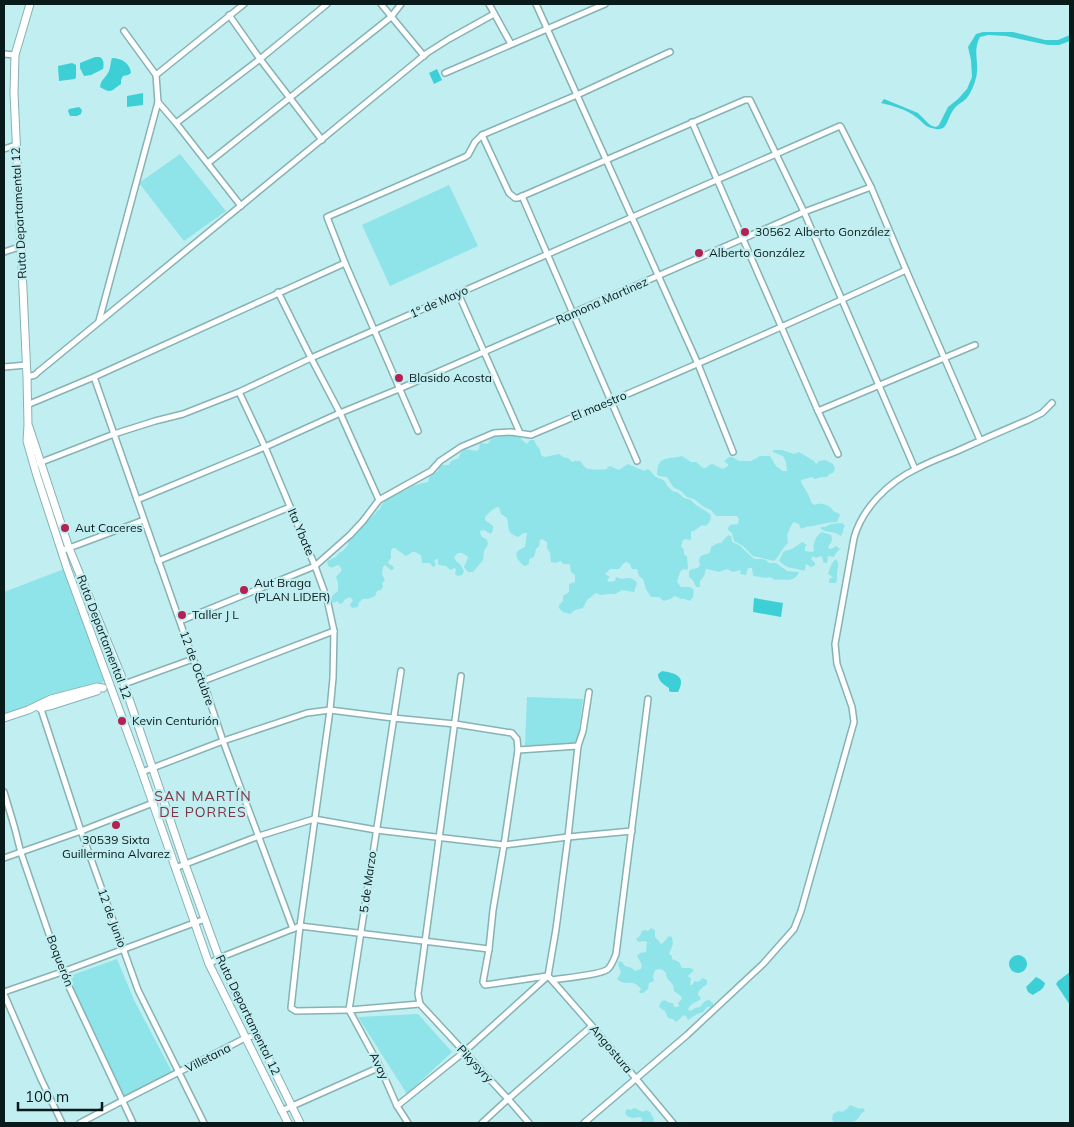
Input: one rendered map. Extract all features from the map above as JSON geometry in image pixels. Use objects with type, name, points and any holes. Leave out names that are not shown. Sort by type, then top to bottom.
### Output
[{"type":"main road","name":"Ruta Departamental 12","points":[[30,4],[15,55],[14,93],[27,365],[27,441],[124,684],[219,958],[300,1123]]},
{"type":"main road","name":"Ruta Departamental 12","points":[[37,463],[61,551],[142,772],[209,964],[288,1123]]},
{"type":"main road","points":[[4,718],[40,706],[50,699],[97,686],[103,688],[124,684]]},
{"type":"street","points":[[156,75],[244,4]]},
{"type":"street","points":[[176,123],[260,59],[327,4]]},
{"type":"street","points":[[381,4],[424,56]]},
{"type":"street","points":[[208,163],[391,17],[402,4]]},
{"type":"street","points":[[489,4],[511,44]]},
{"type":"street","points":[[536,4],[698,364],[732,452]]},
{"type":"street","points":[[445,73],[605,4]]},
{"type":"street","points":[[27,377],[35,375],[424,56],[449,39],[494,14]]},
{"type":"street","points":[[229,16],[322,140]]},
{"type":"street","points":[[98,322],[158,102],[156,75],[124,31]]},
{"type":"street","points":[[418,431],[327,218],[465,157],[482,135],[577,95],[670,52]]},
{"type":"street","points":[[4,54],[15,55]]},
{"type":"street","points":[[482,135],[509,193],[514,198],[692,122],[745,100],[750,100],[804,212],[914,469]]},
{"type":"street","points":[[158,102],[241,206]]},
{"type":"street","points":[[692,122],[838,454]]},
{"type":"street","name":"1° de Mayo","points":[[37,463],[114,434],[183,414],[239,392],[374,330],[840,126],[871,187]]},
{"type":"street","points":[[4,149],[16,145]]},
{"type":"street","points":[[871,187],[980,440]]},
{"type":"street","name":"Ramona Martinez","points":[[137,500],[265,448],[340,413],[804,212],[871,187]]},
{"type":"street","points":[[522,196],[637,461]]},
{"type":"street","points":[[4,252],[22,246]]},
{"type":"street","points":[[27,405],[94,377],[345,263]]},
{"type":"street","name":"El maestro","points":[[180,621],[315,566],[350,535],[379,500],[431,471],[461,447],[494,433],[531,435],[698,364],[906,270]]},
{"type":"street","points":[[278,292],[340,413],[379,500]]},
{"type":"street","points":[[458,293],[520,433]]},
{"type":"street","points":[[818,411],[975,345]]},
{"type":"street","points":[[4,367],[27,365]]},
{"type":"street","name":"12 de Octubre","points":[[94,377],[158,561],[293,929]]},
{"type":"street","name":"Ita Ybate","points":[[239,392],[315,566],[327,598],[334,631],[330,710],[314,819],[291,1008],[296,1011],[349,1010]]},
{"type":"street","points":[[584,1123],[687,1035],[774,953],[794,929],[801,911],[854,722],[852,707],[837,664],[835,644],[855,532],[862,517],[872,503],[891,485],[914,469],[1028,420],[1042,413],[1052,403]]},
{"type":"street","points":[[158,561],[290,507]]},
{"type":"street","points":[[61,551],[144,520]]},
{"type":"street","points":[[203,681],[334,631]]},
{"type":"street","points":[[124,684],[194,659]]},
{"type":"street","name":"5 de Marzo","points":[[349,1010],[401,671]]},
{"type":"street","points":[[349,1010],[420,1004],[418,994],[461,676]]},
{"type":"street","points":[[397,1106],[464,1052],[550,978],[578,746],[583,731],[589,692]]},
{"type":"street","points":[[142,772],[223,741],[307,713],[330,710],[512,732],[517,740],[518,750],[483,982],[485,985],[598,974],[611,966],[616,954],[648,699]]},
{"type":"street","name":"12 de Junio","points":[[40,706],[81,831],[138,990],[204,1123]]},
{"type":"street","points":[[518,750],[578,746]]},
{"type":"street","name":"Boquerón","points":[[4,792],[21,853],[62,972],[133,1123]]},
{"type":"street","points":[[4,858],[153,803]]},
{"type":"street","points":[[176,868],[259,836],[314,819],[376,830],[504,845],[632,831]]},
{"type":"street","points":[[62,1123],[4,993],[205,919]]},
{"type":"street","points":[[209,964],[219,958],[300,926],[489,949]]},
{"type":"street","name":"Angostura","points":[[550,978],[672,1123]]},
{"type":"street","name":"Pikysyry","points":[[420,1004],[529,1123]]},
{"type":"street","name":"Avay","points":[[349,1010],[380,1067],[397,1106],[408,1123]]},
{"type":"street","points":[[482,1123],[592,1026]]},
{"type":"street","name":"Villetana","points":[[80,1123],[246,1038],[257,1035]]},
{"type":"street","points":[[282,1111],[380,1067]]},
{"type":"shaded area","points":[[983,32],[1013,32],[1045,40],[1058,40],[1070,35],[1070,41],[1059,45],[1048,45],[1006,36],[988,35],[980,37],[977,47],[977,72],[972,89],[966,99],[956,106],[945,126],[941,129],[925,125],[909,112],[881,103],[884,99],[918,113],[932,126],[936,127],[939,125],[948,107],[967,89],[972,77],[968,47],[976,34]]},
{"type":"shaded area","points":[[95,57],[102,59],[103,69],[84,76],[80,63]]},
{"type":"shaded area","points":[[112,58],[124,62],[129,66],[131,73],[123,76],[121,84],[109,91],[100,87],[101,82],[109,71]]},
{"type":"shaded area","points":[[72,63],[76,65],[75,79],[59,81],[58,66]]},
{"type":"shaded area","points":[[437,69],[442,80],[434,84],[429,73]]},
{"type":"shaded area","points":[[143,93],[143,105],[127,107],[127,96]]},
{"type":"shaded area","points":[[79,107],[82,110],[81,114],[70,116],[69,109]]},
{"type":"shaded area","points":[[180,154],[226,211],[184,241],[139,183]]},
{"type":"shaded area","points":[[449,185],[478,246],[390,286],[362,225]]},
{"type":"shaded area","points":[[499,435],[517,435],[527,444],[530,440],[534,440],[544,457],[559,454],[572,462],[580,461],[587,469],[607,469],[610,466],[619,470],[628,464],[644,471],[648,469],[656,477],[664,481],[674,492],[691,500],[711,515],[710,521],[706,526],[702,525],[691,531],[691,540],[683,540],[681,546],[687,557],[688,568],[680,572],[677,582],[681,587],[690,587],[694,590],[690,601],[675,596],[664,601],[659,597],[651,597],[637,569],[632,569],[630,564],[626,562],[619,569],[610,569],[605,574],[610,577],[607,580],[609,582],[615,581],[616,577],[622,579],[631,578],[637,583],[634,592],[622,590],[615,594],[601,595],[596,593],[587,600],[583,608],[575,610],[570,614],[563,612],[559,605],[563,601],[563,596],[569,592],[569,584],[575,582],[575,575],[571,572],[570,565],[563,564],[561,561],[551,562],[547,542],[542,539],[534,557],[529,559],[529,564],[525,566],[522,564],[516,555],[519,550],[525,547],[527,533],[518,537],[511,533],[507,518],[501,514],[499,507],[497,507],[485,517],[485,520],[493,526],[493,530],[491,534],[484,530],[480,531],[481,536],[487,540],[488,544],[484,551],[483,560],[473,572],[468,572],[464,567],[468,558],[462,553],[458,553],[454,557],[464,571],[462,575],[458,576],[455,574],[455,568],[450,570],[446,566],[439,565],[438,558],[434,561],[436,565],[433,567],[430,563],[422,563],[421,555],[416,552],[406,556],[393,548],[388,562],[394,569],[391,570],[385,565],[383,567],[382,574],[385,580],[382,583],[381,590],[377,591],[375,596],[362,599],[358,607],[352,608],[350,605],[353,600],[350,597],[340,604],[337,601],[334,603],[331,601],[332,596],[338,591],[336,577],[342,570],[339,565],[332,568],[328,566],[327,562],[343,551],[348,545],[349,539],[380,509],[384,502],[412,486],[428,482],[430,475],[438,471],[440,465],[449,465],[452,461],[459,458],[463,451],[477,451],[480,443],[488,444],[491,439]]},
{"type":"shaded area","points":[[773,450],[782,450],[794,454],[799,452],[816,464],[819,461],[825,460],[833,464],[835,469],[827,477],[815,479],[812,477],[801,480],[801,482],[814,505],[826,505],[840,515],[837,522],[801,529],[799,524],[794,522],[787,535],[788,543],[774,561],[753,556],[743,546],[734,541],[732,533],[728,528],[730,525],[738,524],[739,519],[737,516],[716,516],[711,510],[673,487],[667,477],[657,474],[661,461],[682,456],[691,462],[696,462],[703,468],[712,464],[723,469],[728,466],[724,461],[729,457],[739,461],[751,461],[759,456],[770,456],[776,466],[783,471],[787,471],[783,456],[773,452]]},
{"type":"shaded area","points":[[842,523],[845,526],[841,536],[821,529],[821,527],[831,524]]},
{"type":"shaded area","points":[[822,532],[831,535],[832,539],[828,548],[831,549],[836,546],[840,549],[834,557],[828,556],[827,563],[823,562],[821,556],[816,558],[813,556],[811,559],[815,565],[811,567],[806,564],[805,570],[802,570],[788,567],[779,561],[784,551],[802,542],[807,545],[805,551],[814,551],[815,540]]},
{"type":"shaded area","points":[[728,535],[731,536],[732,542],[739,545],[754,559],[776,563],[787,571],[799,572],[797,576],[792,579],[775,580],[770,577],[754,576],[752,568],[748,568],[746,575],[740,574],[741,570],[733,572],[727,569],[719,572],[706,569],[700,581],[700,587],[696,587],[693,580],[689,577],[689,571],[698,568],[701,556],[709,553],[711,547],[721,543]]},
{"type":"shaded area","points":[[836,559],[838,566],[837,580],[836,583],[829,583],[829,579],[833,577],[828,574]]},
{"type":"shaded area","points":[[67,568],[108,680],[4,722],[4,592]]},
{"type":"shaded area","points":[[754,598],[783,603],[781,617],[753,612]]},
{"type":"shaded area","points":[[662,671],[678,676],[681,682],[678,692],[669,691],[669,688],[660,681],[658,674]]},
{"type":"shaded area","points":[[527,697],[583,699],[577,744],[525,746]]},
{"type":"shaded area","points":[[651,928],[655,930],[655,937],[661,944],[669,936],[672,937],[673,944],[669,954],[672,956],[672,959],[679,962],[682,968],[694,970],[688,976],[691,978],[690,985],[703,978],[707,980],[707,984],[698,993],[701,999],[691,1005],[688,1010],[691,1011],[700,1007],[705,1001],[709,1000],[713,1003],[711,1007],[707,1007],[703,1012],[688,1020],[684,1015],[676,1022],[668,1018],[665,1011],[659,1007],[664,1000],[673,1003],[674,1007],[677,1007],[682,997],[674,991],[673,985],[663,970],[655,970],[654,981],[649,983],[648,989],[643,993],[639,992],[641,989],[638,985],[620,982],[617,979],[621,973],[618,965],[619,961],[635,971],[641,969],[642,965],[637,956],[640,953],[646,952],[647,942],[638,942],[636,939],[642,931],[648,931]]},
{"type":"shaded area","points":[[1018,955],[1024,958],[1027,964],[1024,970],[1018,973],[1012,970],[1009,964],[1012,958]]},
{"type":"shaded area","points":[[117,959],[134,1000],[172,1072],[124,1097],[67,977]]},
{"type":"shaded area","points":[[1070,972],[1070,1005],[1056,984]]},
{"type":"shaded area","points":[[1036,977],[1045,983],[1042,989],[1033,995],[1028,992],[1026,987]]},
{"type":"shaded area","points":[[418,1014],[452,1052],[407,1094],[358,1017]]},
{"type":"shaded area","points":[[850,1105],[860,1109],[863,1108],[865,1111],[861,1113],[857,1120],[852,1122],[835,1123],[832,1120],[833,1114],[838,1111],[842,1112]]},
{"type":"shaded area","points":[[634,1108],[643,1112],[646,1110],[650,1112],[654,1119],[653,1123],[636,1123],[642,1121],[642,1118],[627,1116],[625,1113],[627,1109],[631,1110]]},
{"type":"place","name":"30562 Alberto González","points":[[745,232]]},
{"type":"place","name":"Alberto González","points":[[699,253]]},
{"type":"place","name":"Blasido Acosta","points":[[399,378]]},
{"type":"place","name":"Aut Caceres","points":[[65,528]]},
{"type":"place","name":"Aut Braga (PLAN LIDER)","points":[[244,590]]},
{"type":"place","name":"Taller J L","points":[[182,615]]},
{"type":"place","name":"Kevin Centurión","points":[[122,721]]},
{"type":"place","name":"30539 Sixta Guillermina Alvarez","points":[[116,825]]},
{"type":"district","name":"SAN MARTÍN DE PORRES","points":[[203,804]]}]
